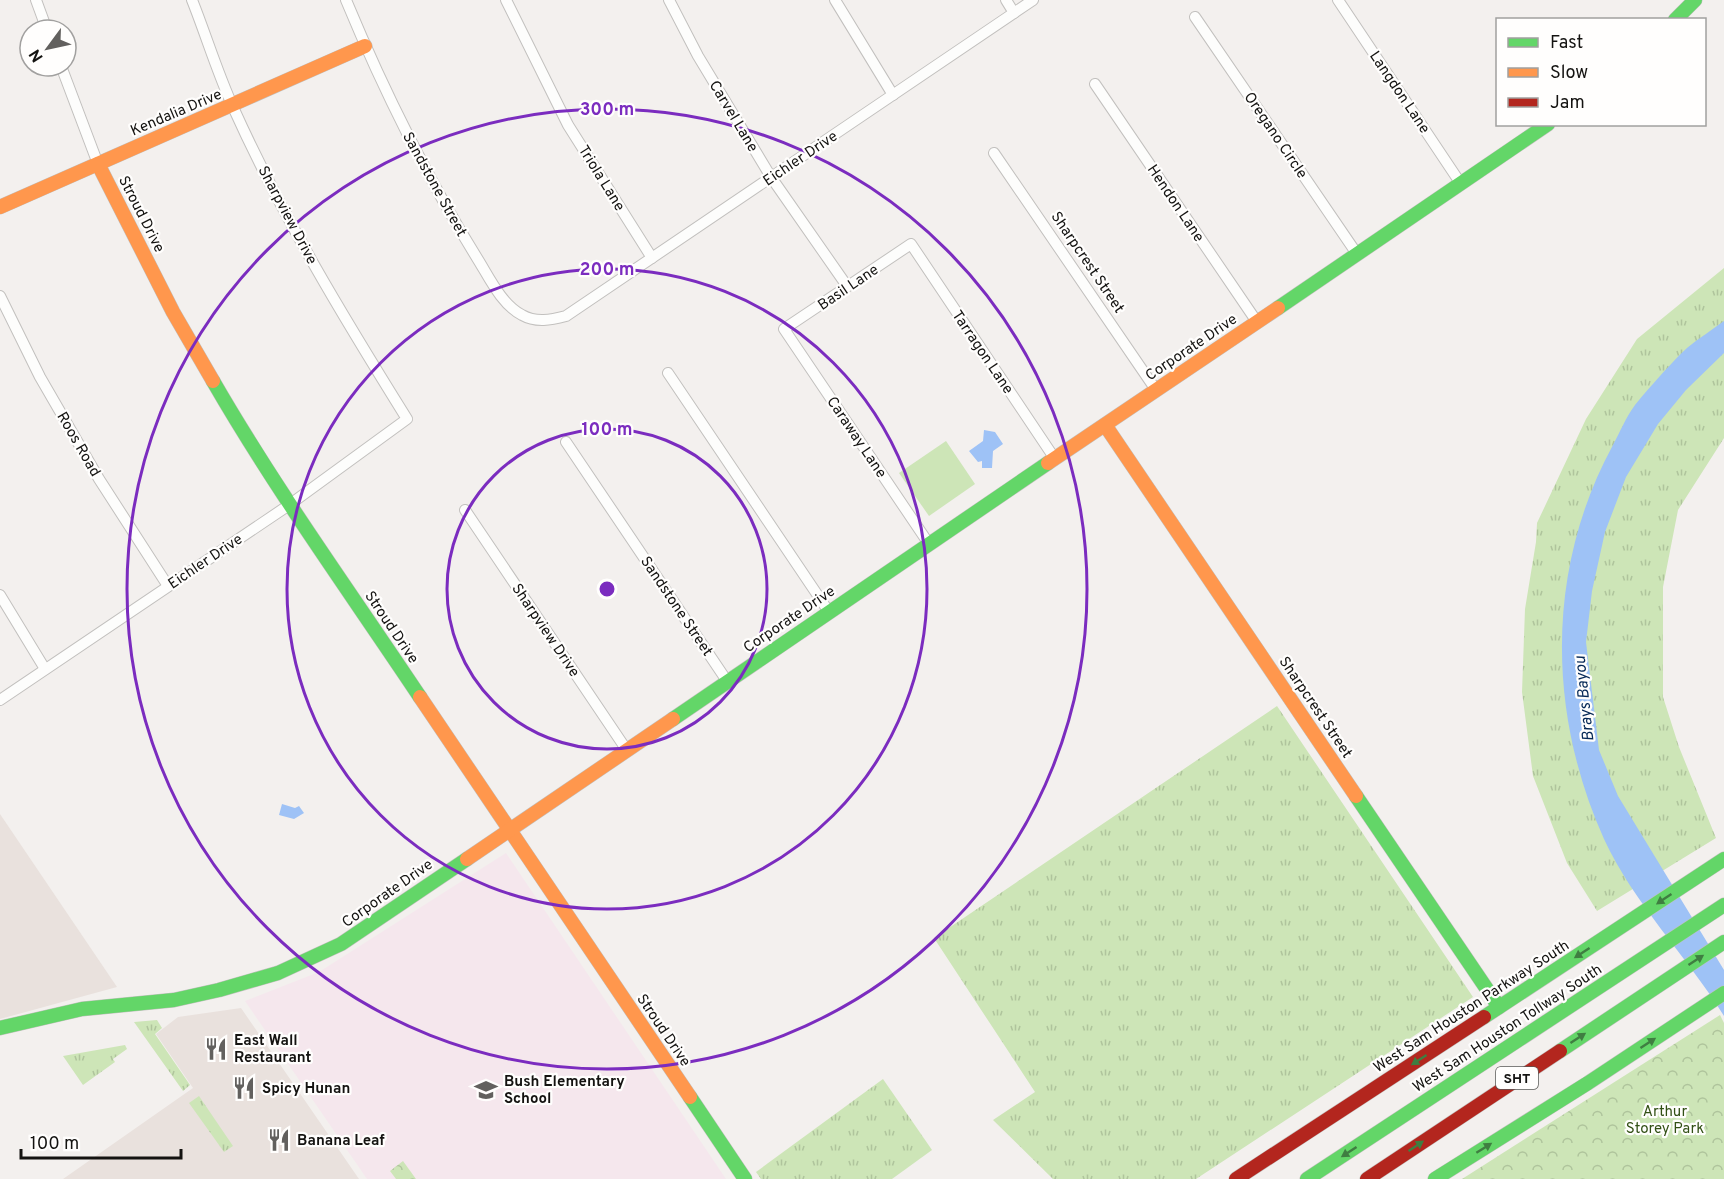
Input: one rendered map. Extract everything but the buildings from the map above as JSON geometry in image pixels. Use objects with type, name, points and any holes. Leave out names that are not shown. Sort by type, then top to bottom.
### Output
[{"type":"main road","points":[[1677,18],[1695,0]]},
{"type":"main road","name":"Kendalia Drive","points":[[0,207],[365,46]]},
{"type":"main road","name":"Corporate Drive","points":[[0,1028],[82,1009],[174,1000],[219,990],[278,973],[341,945],[1545,126]]},
{"type":"main road","name":"Stroud Drive","points":[[99,164],[173,312],[238,425],[289,505],[745,1179]]},
{"type":"main road","name":"Sharpcrest Street","points":[[1105,425],[1499,1007]]},
{"type":"main road","name":"West Sam Houston Parkway South","points":[[1236,1179],[1724,859]]},
{"type":"main road","name":"West Sam Houston Tollway South","points":[[1307,1179],[1721,907]]},
{"type":"main road","name":"SHT","points":[[1367,1179],[1724,942]]},
{"type":"main road","points":[[1435,1179],[1724,993]]},
{"type":"street","points":[[36,0],[43,18]]},
{"type":"street","name":"Sharpview Drive","points":[[192,0],[232,106],[290,223],[358,342],[407,419]]},
{"type":"street","name":"Sandstone Street","points":[[346,0],[365,46],[421,160],[496,289],[511,308],[532,320],[552,320],[566,316]]},
{"type":"street","name":"Triola Lane","points":[[506,0],[568,124],[652,258]]},
{"type":"street","name":"Carvel Lane","points":[[669,0],[698,56],[771,177],[847,286]]},
{"type":"street","points":[[835,0],[893,95]]},
{"type":"street","points":[[1006,0],[1014,13]]},
{"type":"street","name":"Eichler Drive","points":[[566,316],[1033,0]]},
{"type":"street","name":"Langdon Lane","points":[[1338,0],[1461,184]]},
{"type":"street","name":"Oregano Circle","points":[[1195,17],[1357,254]]},
{"type":"street","name":"Stroud Drive","points":[[66,78],[99,164]]},
{"type":"street","name":"Hendon Lane","points":[[1095,84],[1257,322]]},
{"type":"street","name":"Sharpcrest Street","points":[[994,153],[1156,390]]},
{"type":"street","name":"Basil Lane","points":[[784,329],[911,244]]},
{"type":"street","name":"Tarragon Lane","points":[[911,244],[1055,459]]},
{"type":"street","name":"Roos Road","points":[[0,296],[40,377],[99,479],[168,586]]},
{"type":"street","name":"Caraway Lane","points":[[784,329],[929,544]]},
{"type":"street","points":[[668,373],[829,612]]},
{"type":"street","name":"Eichler Drive","points":[[0,700],[289,505],[407,419]]},
{"type":"street","name":"Sandstone Street","points":[[566,442],[727,681]]},
{"type":"street","name":"Sharpview Drive","points":[[465,510],[626,749]]},
{"type":"street","points":[[0,595],[45,669]]},
{"type":"shaded area","points":[[0,814],[117,987],[0,1019]]},
{"type":"shaded area","name":"Bush Elementary School","points":[[506,853],[726,1179],[367,1179],[245,1001],[319,972]]},
{"type":"shaded area","points":[[241,1008],[359,1179],[63,1179],[193,1088],[156,1034],[178,1017]]},
{"type":"green space","points":[[1724,268],[1724,438],[1678,510],[1663,587],[1663,697],[1679,747],[1716,838],[1597,911],[1567,863],[1533,776],[1522,692],[1525,609],[1537,523],[1586,419],[1637,339]]},
{"type":"green space","points":[[946,441],[975,484],[929,516],[899,473]]},
{"type":"green space","points":[[1277,706],[1473,997],[1196,1179],[1053,1179],[993,1120],[1035,1092],[934,938]]},
{"type":"green space","name":"Arthur Storey Park","points":[[1720,1015],[1724,1023],[1724,1179],[1462,1179]]},
{"type":"green space","points":[[157,1020],[162,1028],[155,1034],[190,1085],[183,1091],[134,1022]]},
{"type":"green space","points":[[125,1045],[127,1049],[113,1059],[115,1062],[83,1085],[63,1056]]},
{"type":"green space","points":[[883,1079],[932,1150],[892,1179],[761,1179],[756,1172]]},
{"type":"green space","points":[[199,1096],[233,1146],[224,1152],[189,1103]]},
{"type":"green space","points":[[403,1161],[416,1179],[396,1179],[390,1171]]},
{"type":"water","name":"Brays Bayou","points":[[1724,321],[1724,353],[1686,390],[1658,424],[1626,477],[1605,532],[1592,591],[1586,642],[1599,750],[1618,796],[1724,970],[1724,1016],[1630,886],[1604,839],[1585,791],[1572,741],[1564,691],[1562,640],[1566,590],[1575,541],[1591,492],[1623,425],[1635,405],[1674,361],[1692,344]]},
{"type":"water","points":[[984,430],[995,432],[1003,444],[993,451],[992,468],[982,468],[982,461],[978,462],[969,451],[983,441]]},
{"type":"water","points":[[282,804],[295,808],[299,806],[304,813],[294,819],[279,815]]},
{"type":"traffic: fast","points":[[1677,18],[1695,0]]},
{"type":"traffic: fast","points":[[1278,308],[1545,126]]},
{"type":"traffic: fast","points":[[213,381],[288,501],[420,697]]},
{"type":"traffic: fast","points":[[673,719],[1048,463]]},
{"type":"traffic: fast","points":[[1356,796],[1499,1007]]},
{"type":"traffic: fast","points":[[0,1028],[82,1009],[174,1000],[278,973],[341,944],[467,859]]},
{"type":"traffic: fast","points":[[1484,1017],[1724,859]]},
{"type":"traffic: fast","points":[[1307,1179],[1724,905]]},
{"type":"traffic: fast","points":[[1560,1051],[1724,942]]},
{"type":"traffic: fast","points":[[1435,1179],[1588,1083],[1724,993]]},
{"type":"traffic: fast","points":[[690,1097],[745,1179]]},
{"type":"traffic: slow","points":[[0,207],[365,46]]},
{"type":"traffic: slow","points":[[98,164],[173,312],[213,381]]},
{"type":"traffic: slow","points":[[1048,463],[1278,308]]},
{"type":"traffic: slow","points":[[1105,425],[1356,796]]},
{"type":"traffic: slow","points":[[420,697],[690,1097]]},
{"type":"traffic: slow","points":[[467,859],[673,719]]},
{"type":"traffic: jam","points":[[1236,1179],[1484,1017]]},
{"type":"traffic: jam","points":[[1367,1179],[1560,1051]]},
{"type":"place","name":"East Wall Restaurant","points":[[216,1049]]},
{"type":"place","name":"Spicy Hunan","points":[[244,1088]]},
{"type":"place","name":"Bush Elementary School","points":[[486,1090]]},
{"type":"place","name":"Banana Leaf","points":[[279,1140]]}]
